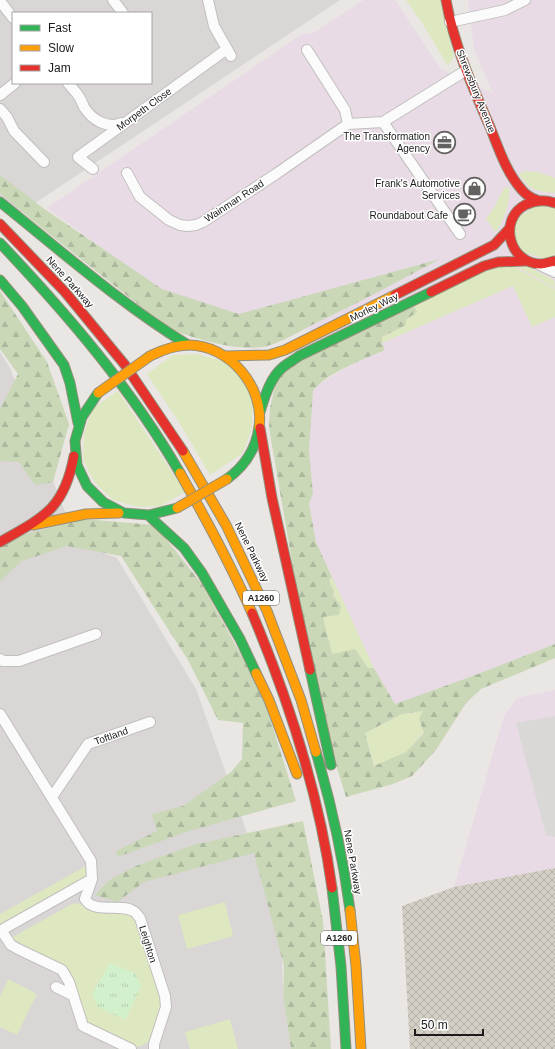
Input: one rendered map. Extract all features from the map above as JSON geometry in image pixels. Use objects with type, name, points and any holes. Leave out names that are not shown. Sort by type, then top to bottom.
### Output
[{"type":"main road","name":"Shrewsbury Avenue","points":[[446,0],[450,22],[465,71],[496,142],[514,180],[528,197],[537,200]]},
{"type":"main road","name":"Shrewsbury Avenue","points":[[513,217],[516,206],[514,180]]},
{"type":"main road","points":[[553,202],[537,200],[527,203],[519,209],[513,217],[509,229],[509,237],[515,251],[526,261],[540,265],[555,262]]},
{"type":"main road","points":[[0,202],[133,309],[188,345]]},
{"type":"main road","name":"Nene Parkway","points":[[0,224],[83,312],[122,360],[151,400],[189,459],[217,508],[254,581],[278,638],[296,688],[328,792],[346,883],[356,967],[361,1049]]},
{"type":"main road","name":"Morley Way","points":[[226,356],[269,355],[285,350],[478,254],[494,245],[509,229]]},
{"type":"main road","name":"A1260","points":[[0,243],[34,278],[72,321],[140,408],[205,515],[241,586],[266,644],[298,736],[322,827],[335,905],[341,957],[346,1049]]},
{"type":"main road","name":"Morley Way","points":[[260,412],[271,381],[283,366],[299,356],[484,266],[498,262],[526,261]]},
{"type":"main road","points":[[0,280],[22,306],[64,365],[70,383],[78,423]]},
{"type":"main road","points":[[126,514],[101,501],[91,491],[77,466],[75,437],[78,423],[83,412],[98,393],[150,356],[168,348],[188,345],[208,348],[226,356],[246,375],[253,386],[258,399],[260,428],[272,498],[332,771]]},
{"type":"main road","points":[[29,526],[77,514],[102,512],[149,516],[159,515],[177,508],[237,472],[249,457],[257,440],[260,428]]},
{"type":"main road","points":[[0,542],[29,526],[56,503],[72,470],[75,452]]},
{"type":"main road","points":[[149,516],[184,548],[202,574],[240,639],[269,700],[301,783],[322,827]]},
{"type":"main road","points":[[338,799],[347,850],[346,883]]},
{"type":"street","points":[[113,0],[122,12]]},
{"type":"street","name":"Morpeth Close","points":[[93,169],[78,157],[128,120],[229,52],[214,26],[208,0]]},
{"type":"street","points":[[450,22],[504,10],[525,0]]},
{"type":"street","points":[[0,1],[12,17]]},
{"type":"street","points":[[307,50],[345,110],[348,124],[382,122],[465,71]]},
{"type":"street","points":[[0,96],[14,84]]},
{"type":"street","points":[[69,84],[78,95],[85,108],[95,119],[105,124],[118,125],[128,120]]},
{"type":"street","points":[[0,109],[7,117],[14,131],[44,162]]},
{"type":"street","points":[[382,122],[460,234]]},
{"type":"street","name":"Wainman Road","points":[[127,173],[140,197],[169,220],[180,225],[196,225],[203,222],[276,174],[348,124]]},
{"type":"street","points":[[540,265],[555,272]]},
{"type":"street","points":[[0,659],[4,661],[19,662],[96,634]]},
{"type":"street","name":"Leighton","points":[[0,715],[91,861],[92,879],[85,899],[86,902],[94,906],[132,910],[140,918],[165,996],[166,1007],[154,1044],[154,1049]]},
{"type":"street","name":"Toftland","points":[[52,798],[88,744],[150,722]]},
{"type":"street","points":[[92,879],[1,931],[12,945],[18,949],[62,970],[68,982],[83,1026],[131,1049]]},
{"type":"street","points":[[56,987],[72,995]]},
{"type":"shaded area","points":[[0,0],[340,0],[20,213],[0,196]]},
{"type":"shaded area","points":[[364,0],[395,0],[440,68],[493,93],[474,49],[468,0],[555,0],[555,644],[435,689],[424,732],[349,740],[395,704],[374,668],[316,542],[309,504],[313,493],[309,451],[313,391],[318,385],[349,366],[385,350],[382,343],[233,316],[164,293],[47,208],[302,34],[313,33]]},
{"type":"shaded area","points":[[0,352],[10,368],[77,543],[117,558],[196,689],[260,869],[281,922],[283,995],[291,1049],[0,1049]]},
{"type":"shaded area","points":[[555,690],[555,868],[454,887],[504,716],[517,698]]},
{"type":"shaded area","points":[[555,716],[555,837],[546,835],[516,723]]},
{"type":"shaded area","points":[[555,868],[555,1049],[410,1049],[402,906],[454,887]]},
{"type":"green space","points":[[406,0],[440,0],[454,57],[448,66],[422,23]]},
{"type":"green space","points":[[525,171],[538,172],[555,178],[555,193],[538,191],[530,187],[519,174]]},
{"type":"green space","points":[[0,175],[43,208],[162,289],[239,314],[440,259],[292,336],[267,346],[244,348],[217,344],[169,329],[0,193]]},
{"type":"green space","points":[[509,187],[509,199],[506,211],[496,232],[486,219],[495,206],[504,188]]},
{"type":"green space","points":[[537,205],[555,208],[555,255],[545,259],[523,252],[515,239],[515,224],[519,217]]},
{"type":"green space","points":[[513,266],[555,289],[555,317],[532,327],[513,286],[382,343],[382,337],[406,325],[406,320],[413,305],[490,267]]},
{"type":"green space","points":[[516,266],[529,267],[554,280],[555,288]]},
{"type":"green space","points":[[0,291],[47,362],[69,424],[53,482],[35,485],[19,462],[0,461],[0,409],[18,374],[0,349]]},
{"type":"green space","points":[[413,305],[417,312],[406,320],[406,325],[382,337],[382,343],[385,350],[336,372],[319,384],[313,391],[309,451],[313,493],[309,504],[316,542],[332,577],[329,580],[334,590],[333,595],[341,606],[339,615],[323,617],[332,654],[355,649],[368,668],[374,668],[395,704],[555,644],[555,658],[481,689],[466,703],[436,750],[412,776],[393,784],[346,797],[329,742],[299,602],[269,428],[270,408],[276,381],[286,368]],"holes":[[[423,711],[419,719],[424,733],[406,752],[374,766],[365,733],[402,714]]]},
{"type":"green space","points":[[197,354],[223,361],[241,378],[253,401],[252,428],[243,453],[210,475],[179,422],[147,374],[173,355]]},
{"type":"green space","points":[[118,391],[185,492],[161,506],[139,507],[113,500],[95,483],[83,460],[84,433],[93,408]]},
{"type":"green space","points":[[83,519],[155,525],[202,584],[262,693],[296,801],[189,831],[117,857],[116,851],[157,831],[152,814],[183,806],[231,772],[242,759],[243,723],[218,720],[188,660],[121,556],[67,546],[22,561],[0,581],[0,548],[19,536]]},
{"type":"green space","points":[[332,577],[374,668],[368,668],[332,655],[323,617],[339,615],[341,606],[333,594],[329,580]]},
{"type":"green space","points":[[424,711],[419,719],[424,732],[406,752],[375,767],[365,733],[402,714]]},
{"type":"green space","points":[[303,821],[323,921],[331,1049],[291,1049],[283,995],[284,966],[254,853],[144,882],[117,902],[95,895],[108,881],[136,866],[193,845]]},
{"type":"green space","points":[[86,866],[87,879],[48,897],[0,924],[0,914]]},
{"type":"green space","points":[[225,902],[233,936],[187,949],[178,915]]},
{"type":"green space","points":[[83,903],[134,915],[152,963],[160,1000],[160,1010],[149,1041],[142,1046],[133,1047],[87,1024],[69,970],[12,942],[11,938],[72,904]]},
{"type":"green space","points":[[110,963],[136,974],[141,986],[125,1020],[98,1007],[92,994]]},
{"type":"green space","points":[[8,979],[37,994],[17,1035],[0,1027],[0,996]]},
{"type":"green space","points":[[230,1019],[238,1049],[190,1049],[185,1032]]},
{"type":"traffic: fast","points":[[0,202],[115,295],[188,345]]},
{"type":"traffic: fast","points":[[0,243],[50,297],[97,353],[141,411],[180,473]]},
{"type":"traffic: fast","points":[[0,280],[22,306],[64,365],[70,383],[78,423]]},
{"type":"traffic: fast","points":[[260,412],[271,382],[278,371],[299,356],[431,292]]},
{"type":"traffic: fast","points":[[98,393],[82,417],[75,441],[77,465],[87,486],[103,502],[124,513],[149,515],[177,508]]},
{"type":"traffic: fast","points":[[227,479],[244,463],[249,456],[258,435],[259,427]]},
{"type":"traffic: fast","points":[[149,516],[184,548],[202,573],[240,639],[256,673]]},
{"type":"traffic: fast","points":[[310,670],[331,765]]},
{"type":"traffic: fast","points":[[316,752],[336,830],[350,910]]},
{"type":"traffic: fast","points":[[332,888],[341,966],[346,1049]]},
{"type":"traffic: slow","points":[[226,356],[269,355],[285,350],[395,295]]},
{"type":"traffic: slow","points":[[150,356],[169,348],[189,345],[204,347],[218,352],[230,360],[250,383],[256,397],[259,412],[259,427]]},
{"type":"traffic: slow","points":[[98,393],[150,356]]},
{"type":"traffic: slow","points":[[183,451],[226,525],[267,611],[301,700],[316,752]]},
{"type":"traffic: slow","points":[[180,473],[218,542],[252,613]]},
{"type":"traffic: slow","points":[[177,508],[227,479]]},
{"type":"traffic: slow","points":[[33,525],[86,514],[119,513]]},
{"type":"traffic: slow","points":[[256,673],[269,700],[297,774]]},
{"type":"traffic: slow","points":[[350,910],[356,966],[361,1049]]},
{"type":"traffic: jam","points":[[446,0],[449,17],[464,65],[503,160],[516,183],[525,193],[537,200]]},
{"type":"traffic: jam","points":[[555,203],[540,201],[525,205],[517,212],[512,220],[510,230],[511,240],[515,249],[529,262],[540,264],[555,261]]},
{"type":"traffic: jam","points":[[0,224],[65,292],[125,365],[183,451]]},
{"type":"traffic: jam","points":[[395,295],[494,245],[509,229]]},
{"type":"traffic: jam","points":[[431,292],[484,266],[498,262],[526,261]]},
{"type":"traffic: jam","points":[[260,428],[272,498],[310,670]]},
{"type":"traffic: jam","points":[[0,542],[40,518],[50,510],[58,500],[64,488],[70,474],[74,456]]},
{"type":"traffic: jam","points":[[252,613],[266,646],[290,714],[311,782],[332,888]]},
{"type":"place","name":"The Transformation Agency","points":[[445,142]]},
{"type":"place","name":"Frank's Automotive Services","points":[[475,189]]},
{"type":"place","name":"Roundabout Cafe","points":[[464,215]]}]
